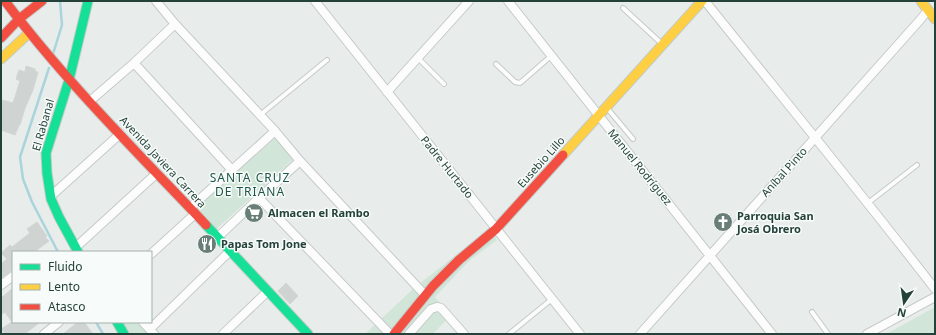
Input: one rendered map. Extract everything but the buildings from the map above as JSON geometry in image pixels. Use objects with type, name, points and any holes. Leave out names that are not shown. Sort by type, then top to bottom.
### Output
[{"type":"street","name":"Avenida Javiera Carrera","points":[[5,1],[29,33],[69,80],[218,237],[306,333]]},
{"type":"street","points":[[1,38],[19,19],[42,1]]},
{"type":"street","name":"El Rabanal","points":[[77,250],[59,217],[51,196],[47,173],[46,153],[69,80],[88,1]]},
{"type":"street","points":[[156,1],[175,24],[275,131],[300,161],[424,295]]},
{"type":"street","name":"Padre Hurtado","points":[[315,1],[580,334]]},
{"type":"street","points":[[387,92],[468,1]]},
{"type":"street","name":"Manuel Rodríguez","points":[[508,1],[772,334]]},
{"type":"street","name":"Eusebio Lillo","points":[[394,334],[408,318],[424,295],[457,262],[496,230],[702,1]]},
{"type":"street","points":[[705,1],[935,289]]},
{"type":"street","points":[[921,1],[935,19]]},
{"type":"street","name":"Aníbal Pinto","points":[[640,334],[928,10]]},
{"type":"street","points":[[90,101],[134,63],[175,24]]},
{"type":"street","points":[[1,59],[29,33]]},
{"type":"street","points":[[134,63],[232,170]]},
{"type":"street","points":[[152,253],[232,170],[275,131]]},
{"type":"street","points":[[51,196],[120,134]]},
{"type":"street","points":[[218,237],[300,161]]},
{"type":"street","points":[[77,250],[157,173]]},
{"type":"street","points":[[259,198],[390,334]]},
{"type":"street","points":[[144,323],[152,332],[230,251]]},
{"type":"street","points":[[1,285],[12,277]]},
{"type":"street","points":[[223,334],[268,291]]},
{"type":"street","points":[[867,334],[935,297]]},
{"type":"street","points":[[409,334],[431,309],[437,307],[441,308],[464,334]]},
{"type":"street","points":[[408,318],[415,327]]},
{"type":"street","points":[[44,334],[58,323]]},
{"type":"street","points":[[118,323],[124,334]]},
{"type":"lane","points":[[623,8],[663,44]]},
{"type":"lane","points":[[496,64],[515,82],[520,83],[551,56]]},
{"type":"lane","points":[[418,58],[444,84]]},
{"type":"lane","points":[[259,115],[327,60]]},
{"type":"lane","points":[[607,108],[633,139]]},
{"type":"lane","points":[[868,204],[917,165]]},
{"type":"lane","points":[[509,334],[552,299]]},
{"type":"lane","points":[[812,312],[828,334]]},
{"type":"green space","points":[[276,137],[295,158],[213,232],[195,210]]},
{"type":"green space","points":[[488,230],[497,240],[469,261],[435,297],[451,315],[433,334],[365,334],[414,288]]},
{"type":"green space","points":[[935,307],[935,334],[886,334]]},
{"type":"green space","points":[[116,323],[141,323],[151,334],[122,334]]},
{"type":"waterway","points":[[53,54],[62,25],[60,1]]},
{"type":"waterway","points":[[49,68],[20,157],[23,179],[32,202],[57,251]]},
{"type":"waterway","points":[[97,323],[103,334]]},
{"type":"traffic: fast","points":[[77,251],[51,199],[46,153],[69,80],[88,1]]},
{"type":"traffic: fast","points":[[206,225],[308,334]]},
{"type":"traffic: fast","points":[[118,323],[124,334]]},
{"type":"traffic: slow","points":[[563,155],[702,1]]},
{"type":"traffic: slow","points":[[921,1],[935,19]]},
{"type":"traffic: slow","points":[[1,59],[29,33]]},
{"type":"traffic: jam","points":[[5,1],[28,31],[77,88],[206,225]]},
{"type":"traffic: jam","points":[[1,38],[19,19],[42,1]]},
{"type":"traffic: jam","points":[[394,334],[433,286],[459,260],[496,229],[563,155]]},
{"type":"place","name":"Almacen el Rambo","points":[[254,213]]},
{"type":"place","name":"Parroquia San Josá Obrero","points":[[723,222]]},
{"type":"place","name":"Papas Tom Jone","points":[[207,244]]},
{"type":"district","name":"SANTA CRUZ DE TRIANA","points":[[250,185]]}]
